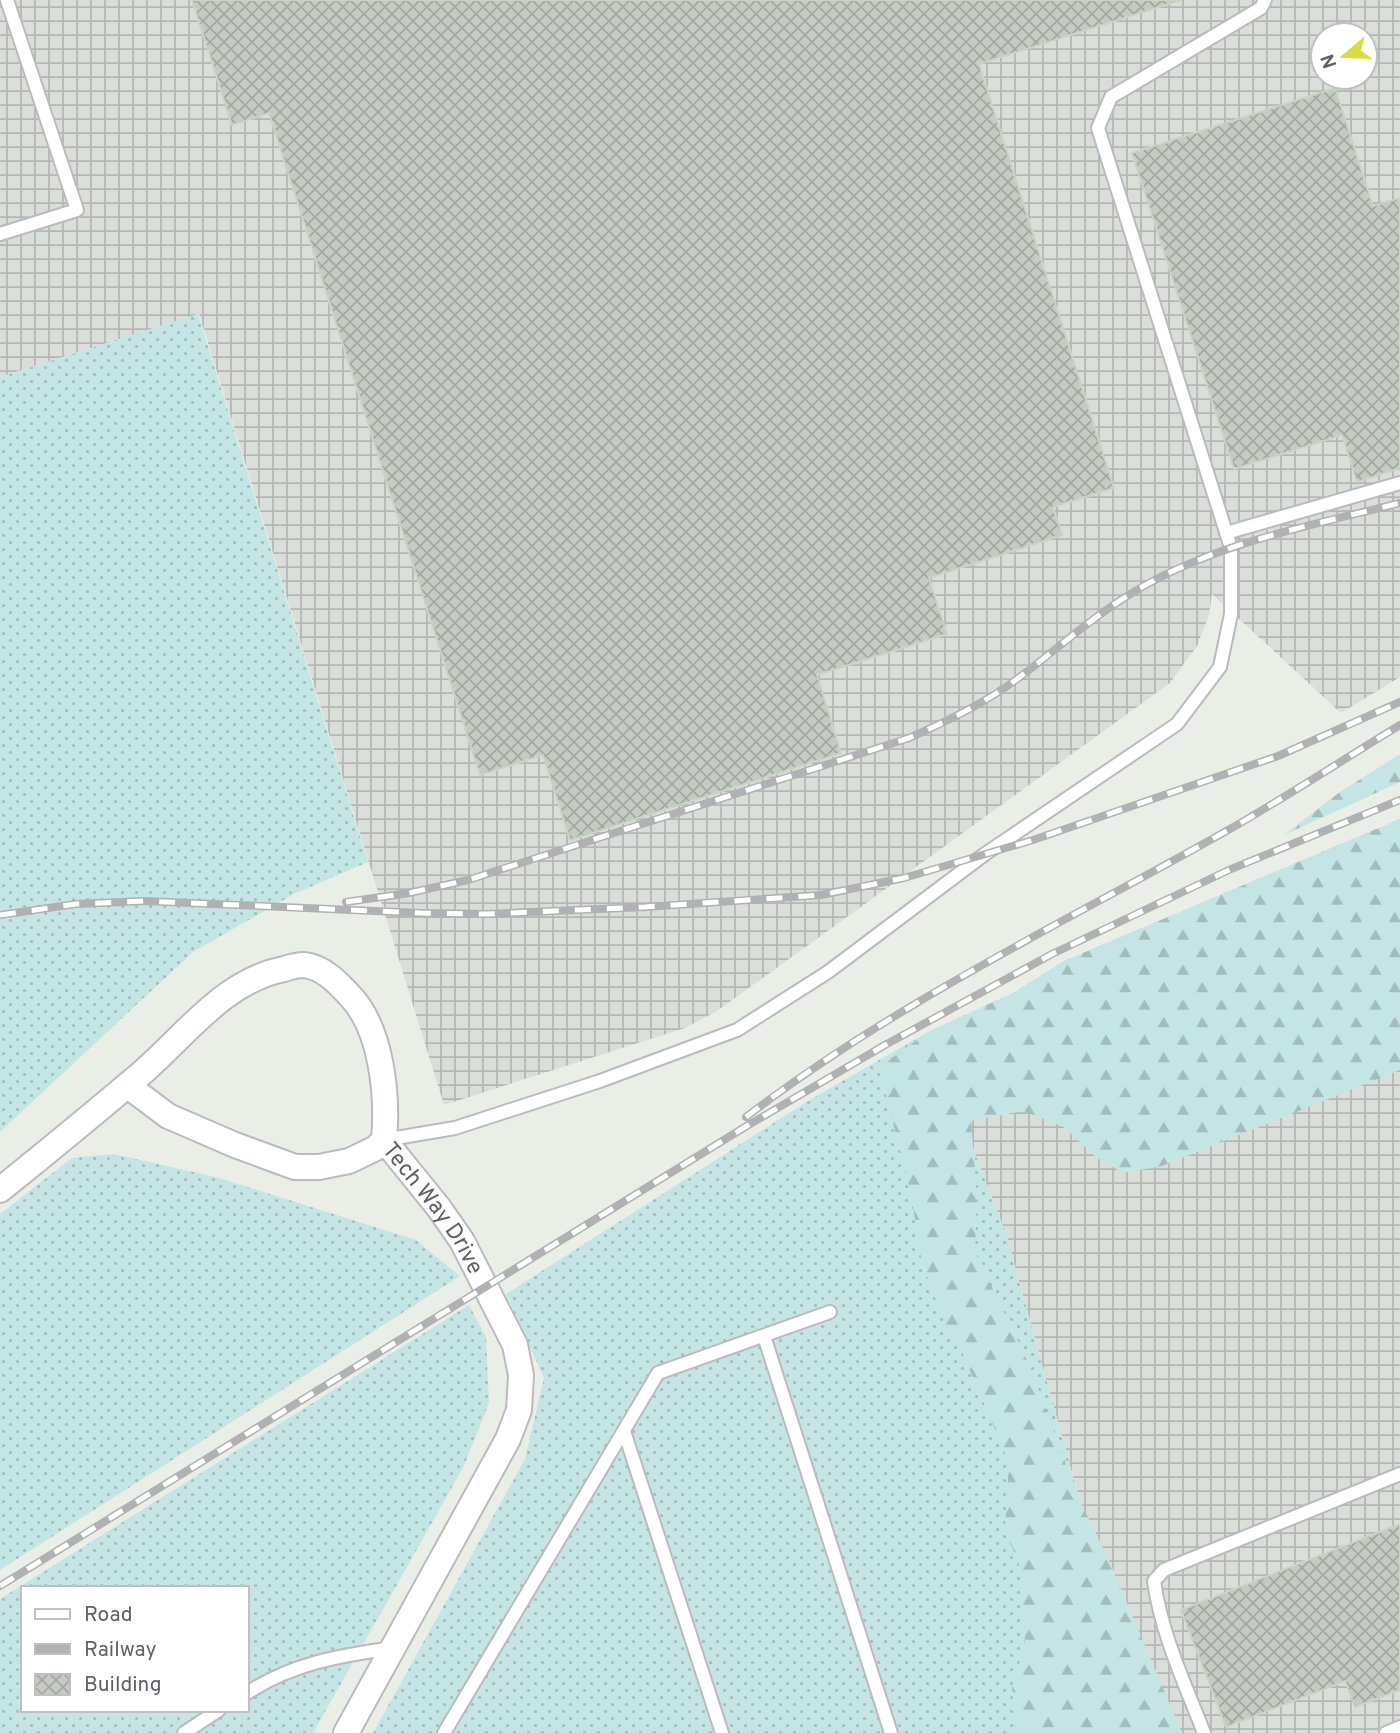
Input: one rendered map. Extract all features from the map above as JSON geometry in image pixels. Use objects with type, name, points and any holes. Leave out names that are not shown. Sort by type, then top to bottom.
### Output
[{"type":"street","name":"Tech Way Drive","points":[[0,1190],[149,1068],[177,1038],[219,1002],[255,977],[302,965],[314,967],[338,982],[357,1003],[368,1025],[382,1070],[387,1110],[384,1140],[439,1208],[461,1241],[515,1345],[521,1375],[519,1410],[508,1439],[345,1733]]},
{"type":"street","points":[[128,1086],[168,1116],[295,1167],[319,1167],[349,1161],[376,1148],[384,1140]]},
{"type":"lane","points":[[0,234],[77,211],[7,0]]},
{"type":"lane","points":[[384,1140],[455,1128],[600,1080],[737,1030],[828,972],[985,854],[1177,724],[1220,667],[1231,614],[1231,548],[1098,128],[1111,97],[1261,8],[1265,0]]},
{"type":"lane","points":[[1226,533],[1400,483]]},
{"type":"lane","points":[[444,1733],[658,1373],[830,1312]]},
{"type":"lane","points":[[764,1336],[891,1733]]},
{"type":"lane","points":[[624,1431],[722,1733]]},
{"type":"lane","points":[[1204,1733],[1171,1648],[1156,1598],[1154,1581],[1164,1570],[1400,1474]]},
{"type":"lane","points":[[248,1692],[267,1679],[333,1656],[393,1648]]},
{"type":"lane","points":[[184,1733],[216,1712]]},
{"type":"lane","points":[[1386,1733],[1400,1727]]},
{"type":"shaded area","points":[[0,0],[1400,0],[1400,677],[1341,713],[1212,594],[1209,615],[1197,646],[1170,683],[717,1011],[685,1028],[444,1105],[199,314],[0,377]]},
{"type":"shaded area","points":[[1400,819],[1400,1733],[1144,1733],[1006,1234],[928,1032],[1015,992],[1064,961]]},
{"type":"green space","points":[[198,314],[368,862],[294,894],[193,952],[0,1132],[0,377]]},
{"type":"green space","points":[[1400,754],[1400,782],[1284,835],[1340,792]]},
{"type":"green space","points":[[1400,819],[1400,1070],[1162,1166],[1123,1173],[1097,1158],[1064,1127],[1023,1111],[971,1121],[977,1198],[975,1252],[1029,1364],[1078,1497],[1108,1558],[1182,1733],[1015,1733],[1012,1686],[1025,1645],[1022,1573],[1005,1528],[1009,1463],[963,1354],[944,1321],[922,1263],[911,1194],[879,1067],[928,1032],[1015,992],[1064,961]]},
{"type":"green space","points":[[928,1032],[1006,1234],[1144,1733],[373,1733],[525,1459],[544,1378],[506,1294],[811,1099]]},
{"type":"green space","points":[[113,1154],[216,1177],[416,1240],[460,1276],[0,1570],[0,1214],[72,1158]]},
{"type":"green space","points":[[469,1305],[486,1337],[489,1403],[464,1466],[313,1733],[0,1733],[0,1599]]},
{"type":"building","points":[[192,0],[1181,0],[979,64],[1114,488],[1053,507],[1062,535],[929,578],[947,634],[817,675],[841,753],[570,840],[543,755],[480,775],[269,113],[232,125]]},
{"type":"building","points":[[1326,91],[1336,91],[1373,206],[1400,198],[1400,468],[1357,482],[1342,435],[1234,469],[1132,153]]},
{"type":"building","points":[[1400,1524],[1400,1690],[1355,1707],[1345,1681],[1226,1727],[1181,1610]]},
{"type":"railway","points":[[346,902],[409,893],[468,880],[909,738],[994,695],[1110,607],[1172,571],[1268,536],[1400,503]]},
{"type":"railway","points":[[0,915],[76,904],[144,901],[487,914],[821,895],[904,878],[1033,840],[1278,756],[1400,702]]},
{"type":"railway","points":[[746,1117],[864,1035],[925,998],[1237,825],[1400,725]]},
{"type":"railway","points":[[0,1586],[745,1127],[885,1045],[1052,954],[1231,869],[1400,800]]}]
